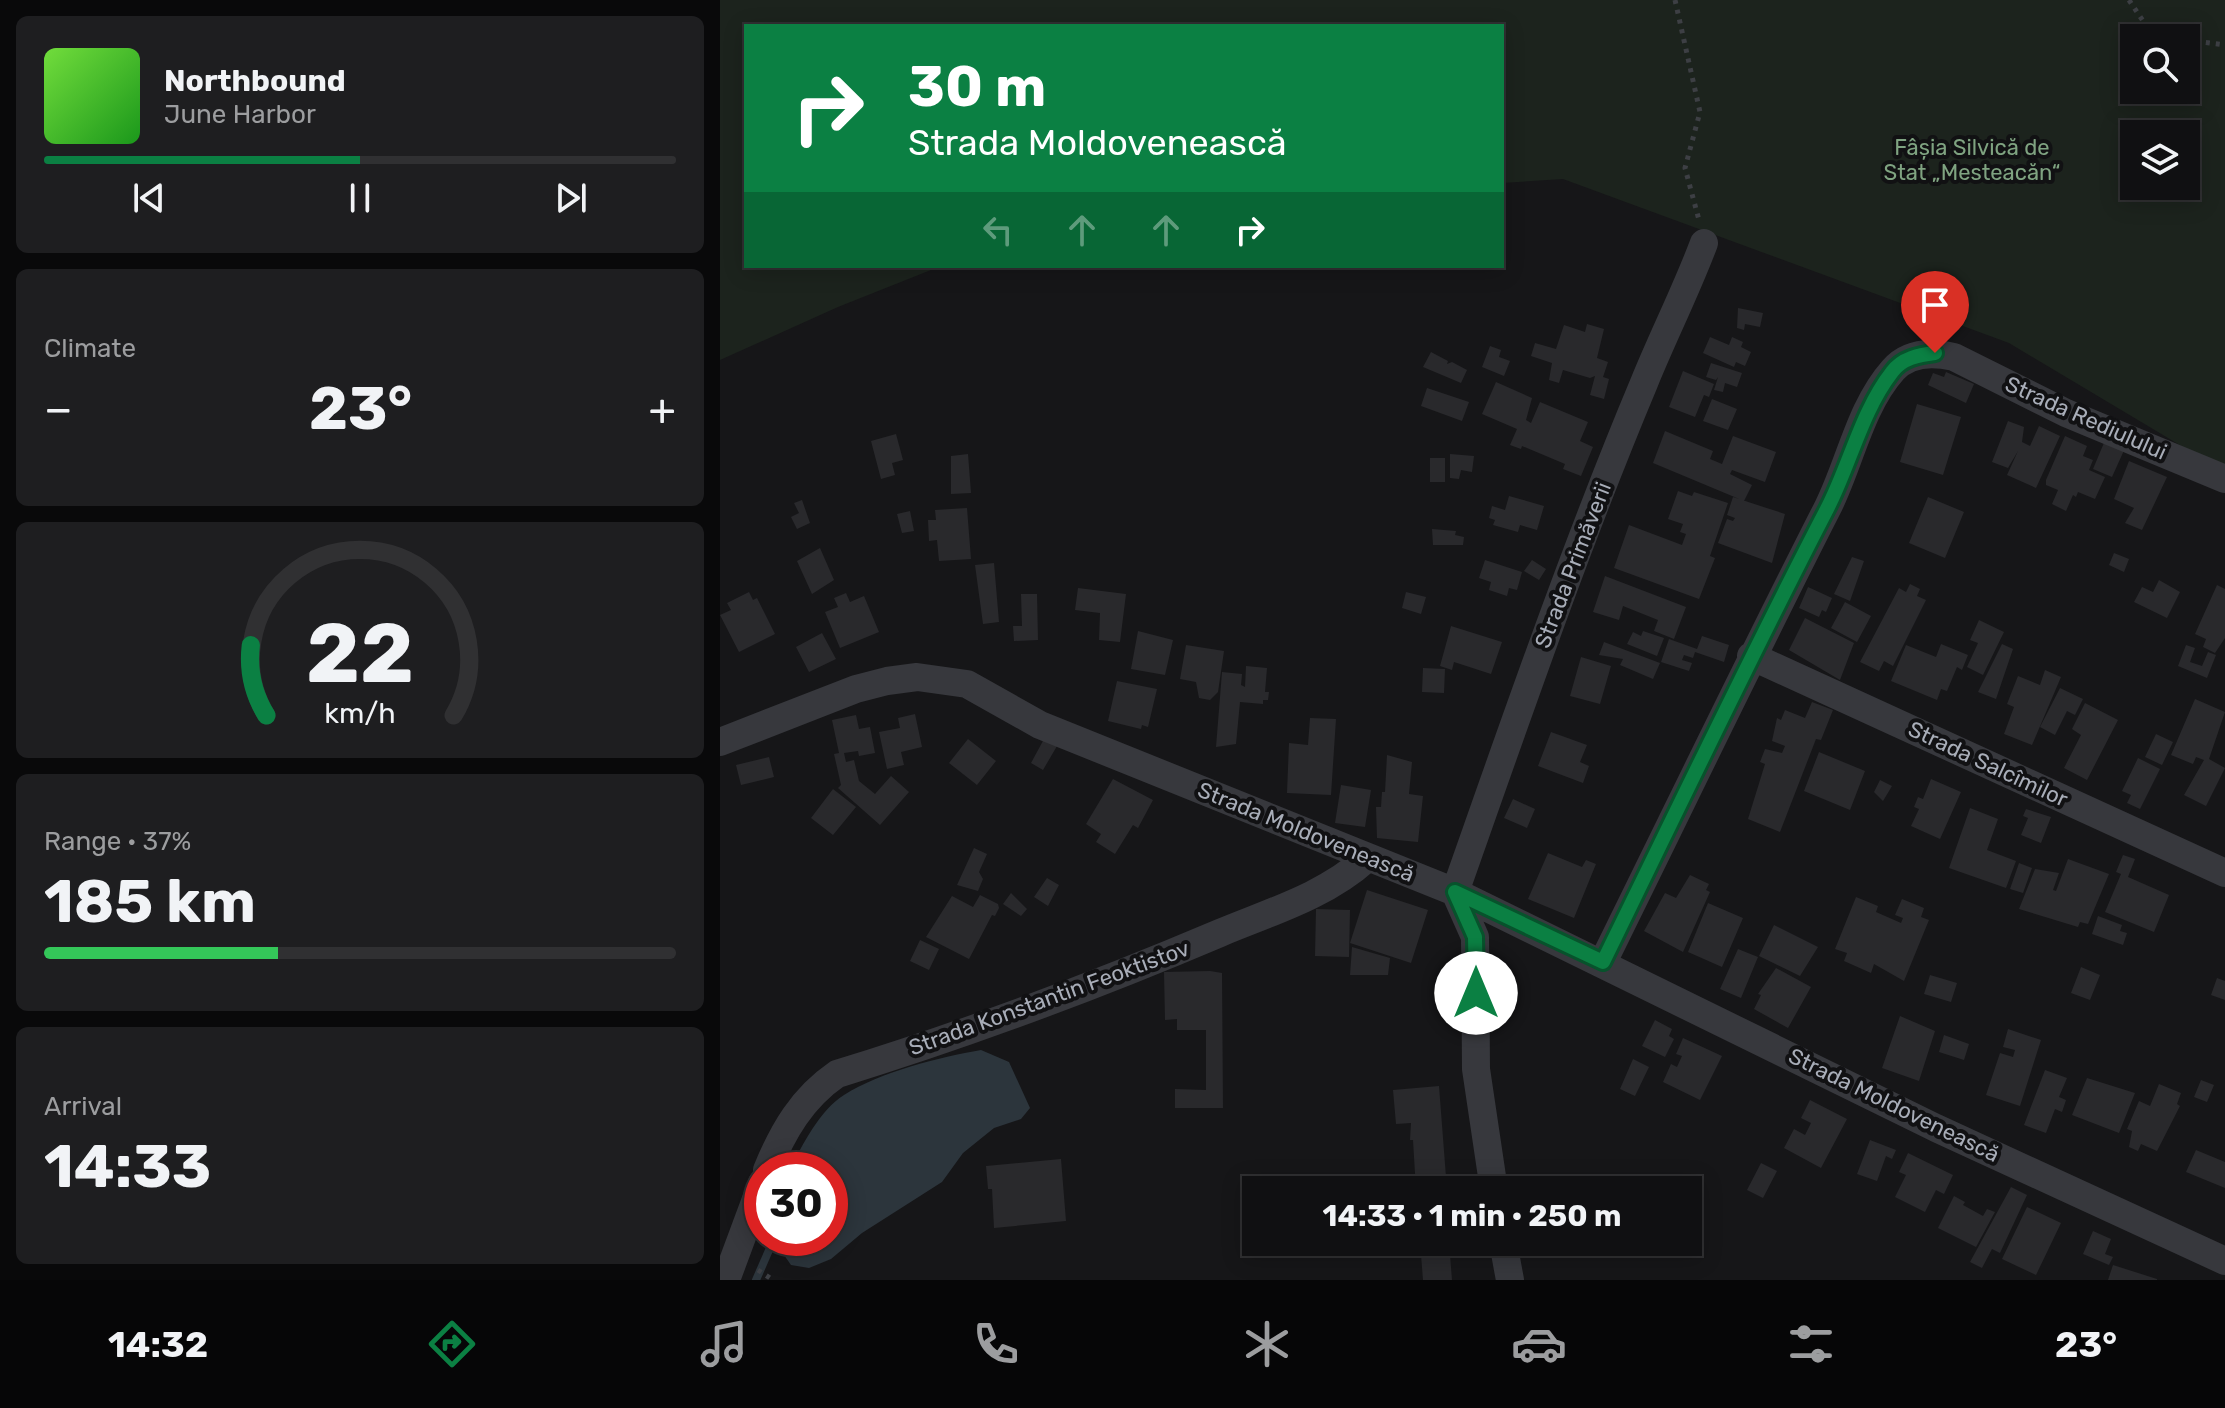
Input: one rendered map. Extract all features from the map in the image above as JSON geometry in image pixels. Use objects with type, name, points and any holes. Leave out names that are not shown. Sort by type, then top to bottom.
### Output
[{"type":"street","name":"Strada Primăverii","points":[[1455,892],[1539,653],[1645,381],[1677,314],[1704,243]]},
{"type":"street","name":"Strada Rediulului","points":[[1603,962],[1751,656],[1831,502],[1876,398],[1894,369],[1918,355],[1935,353],[1954,357],[2066,413],[2225,479]]},
{"type":"street","name":"Strada Salcîmilor","points":[[1751,656],[2225,873]]},
{"type":"street","name":"Strada Moldovenească","points":[[720,742],[856,689],[902,678],[944,679],[967,684],[1040,725],[1366,859],[1455,892],[1936,1128],[2225,1261]]},
{"type":"street","name":"Strada Konstantin Feoktistov","points":[[776,1152],[798,1108],[816,1088],[837,1074],[1048,1001],[1194,944],[1324,889],[1366,859]]},
{"type":"street","points":[[1455,892],[1475,937],[1476,1069],[1492,1176]]},
{"type":"street","points":[[726,1280],[744,1232]]},
{"type":"street","points":[[1506,1256],[1510,1280]]},
{"type":"path","points":[[1675,0],[1700,112],[1685,168],[1704,243]]},
{"type":"path","points":[[2129,0],[2145,24]]},
{"type":"path","points":[[2200,42],[2225,45]]},
{"type":"green space","name":"Fâșia Silvică de Stat „Mesteacăn“","points":[[720,0],[2225,0],[2225,472],[2009,343],[1563,179],[1504,183],[1504,24],[744,24],[744,268],[936,268],[838,307],[720,360]]},
{"type":"shaded area","points":[[981,1050],[1009,1062],[1030,1108],[1021,1119],[994,1128],[963,1153],[942,1182],[848,1245],[848,1152],[799,1152],[827,1110],[844,1095],[892,1072]]},
{"type":"shaded area","points":[[785,1256],[835,1256],[809,1268],[791,1265]]},
{"type":"building","points":[[1738,308],[1763,313],[1760,327],[1745,324],[1744,330],[1737,328]]},
{"type":"building","points":[[1587,324],[1604,329],[1597,358],[1608,362],[1603,377],[1609,379],[1604,399],[1590,395],[1595,376],[1590,378],[1563,370],[1559,383],[1549,380],[1552,363],[1531,356],[1535,343],[1556,349],[1564,325],[1585,332]]},
{"type":"building","points":[[1710,337],[1729,345],[1732,337],[1743,342],[1741,347],[1751,352],[1745,366],[1736,362],[1734,367],[1703,353]]},
{"type":"building","points":[[1490,346],[1501,350],[1499,357],[1510,361],[1504,376],[1482,367]]},
{"type":"building","points":[[1431,352],[1448,361],[1447,364],[1452,362],[1467,370],[1461,383],[1423,367]]},
{"type":"building","points":[[1711,363],[1742,373],[1737,387],[1725,383],[1723,392],[1714,390],[1718,377],[1716,380],[1706,377]]},
{"type":"building","points":[[1683,371],[1714,384],[1709,397],[1704,395],[1695,417],[1669,407]]},
{"type":"building","points":[[1946,372],[1974,384],[1966,403],[1928,385],[1933,373],[1944,377]]},
{"type":"building","points":[[1496,382],[1532,398],[1526,420],[1531,423],[1540,402],[1588,422],[1580,441],[1593,447],[1581,476],[1563,469],[1565,464],[1522,446],[1521,449],[1510,445],[1517,429],[1482,414]]},
{"type":"building","points":[[1427,388],[1469,402],[1462,421],[1421,406]]},
{"type":"building","points":[[1712,399],[1737,409],[1728,430],[1703,421]]},
{"type":"building","points":[[1917,404],[1961,417],[1943,475],[1900,462]]},
{"type":"building","points":[[2008,421],[2024,427],[2022,442],[2030,446],[2039,426],[2060,436],[2036,488],[2007,475],[2018,451],[2008,468],[1992,462]]},
{"type":"building","points":[[1665,431],[1713,451],[1710,459],[1722,464],[1733,436],[1776,452],[1765,482],[1732,470],[1730,474],[1752,485],[1744,501],[1653,463]]},
{"type":"building","points":[[896,434],[903,460],[892,463],[895,475],[881,479],[871,441]]},
{"type":"building","points":[[2065,436],[2087,446],[2083,456],[2093,460],[2089,470],[2105,477],[2095,499],[2078,492],[2076,497],[2073,495],[2066,511],[2052,504],[2058,490],[2046,485]]},
{"type":"building","points":[[2106,438],[2126,446],[2112,477],[2093,469]]},
{"type":"building","points":[[968,454],[971,493],[951,494],[951,456]]},
{"type":"building","points":[[1450,454],[1474,456],[1472,472],[1461,470],[1459,479],[1450,478]]},
{"type":"building","points":[[1430,458],[1445,458],[1445,482],[1430,482]]},
{"type":"building","points":[[2129,461],[2167,477],[2142,530],[2125,523],[2134,508],[2114,499]]},
{"type":"building","points":[[1678,491],[1692,496],[1694,492],[1728,503],[1710,556],[1715,558],[1699,599],[1614,568],[1629,525],[1682,545],[1686,534],[1680,532],[1683,524],[1668,519]]},
{"type":"building","points":[[1509,496],[1544,506],[1537,530],[1520,525],[1518,532],[1493,525],[1495,520],[1489,518],[1492,506],[1505,510]]},
{"type":"building","points":[[1733,497],[1785,514],[1772,563],[1718,543],[1727,519],[1733,521],[1735,518],[1727,515]]},
{"type":"building","points":[[1928,497],[1964,512],[1945,558],[1909,543]]},
{"type":"building","points":[[802,500],[810,523],[797,529],[791,517],[799,513],[794,503]]},
{"type":"building","points":[[967,508],[971,559],[939,561],[937,540],[929,541],[928,520],[936,520],[935,510]]},
{"type":"building","points":[[910,511],[914,531],[902,533],[897,514]]},
{"type":"building","points":[[1432,529],[1456,531],[1455,535],[1464,537],[1463,545],[1433,545]]},
{"type":"building","points":[[820,548],[834,580],[812,594],[797,561]]},
{"type":"building","points":[[2114,553],[2129,559],[2124,572],[2109,565]]},
{"type":"building","points":[[1852,557],[1864,561],[1850,601],[1834,594]]},
{"type":"building","points":[[1485,560],[1522,572],[1517,590],[1509,588],[1507,596],[1489,590],[1491,582],[1479,578]]},
{"type":"building","points":[[1532,560],[1546,569],[1539,580],[1524,571]]},
{"type":"building","points":[[994,563],[999,622],[983,624],[975,565]]},
{"type":"building","points":[[1605,576],[1686,607],[1674,639],[1654,631],[1658,620],[1623,606],[1619,620],[1593,612]]},
{"type":"building","points":[[2159,580],[2180,592],[2167,618],[2134,602],[2142,587],[2153,592]]},
{"type":"building","points":[[1910,584],[1920,589],[1917,596],[1926,600],[1893,666],[1884,661],[1879,671],[1860,662],[1899,588],[1906,592]]},
{"type":"building","points":[[2217,585],[2225,589],[2225,638],[2215,653],[2203,647],[2206,639],[2195,634]]},
{"type":"building","points":[[1808,587],[1832,598],[1826,612],[1822,610],[1819,617],[1799,608]]},
{"type":"building","points":[[1078,588],[1126,594],[1120,642],[1099,640],[1100,613],[1075,610]]},
{"type":"building","points":[[749,592],[753,600],[757,598],[775,634],[739,652],[720,615],[731,610],[727,603]]},
{"type":"building","points":[[1406,592],[1426,597],[1421,614],[1402,608]]},
{"type":"building","points":[[846,593],[850,602],[864,596],[879,632],[840,648],[825,612],[838,607],[834,598]]},
{"type":"building","points":[[1021,594],[1037,594],[1038,640],[1014,641],[1013,626],[1022,626]]},
{"type":"building","points":[[1845,602],[1871,616],[1857,642],[1831,628]]},
{"type":"building","points":[[1805,618],[1854,643],[1840,680],[1789,650]]},
{"type":"building","points":[[1979,620],[2004,632],[1983,675],[1967,667],[1978,643],[1970,640]]},
{"type":"building","points":[[1451,626],[1502,642],[1491,674],[1454,662],[1452,670],[1440,666]]},
{"type":"building","points":[[1138,631],[1173,640],[1165,675],[1131,669]]},
{"type":"building","points":[[1643,631],[1664,638],[1657,656],[1627,644],[1633,632],[1641,636]]},
{"type":"building","points":[[822,633],[836,659],[809,672],[796,647]]},
{"type":"building","points":[[1702,636],[1729,645],[1724,662],[1695,652],[1693,658],[1684,655],[1682,660],[1692,663],[1689,671],[1661,662],[1669,639],[1697,649]]},
{"type":"building","points":[[1604,642],[1660,663],[1653,679],[1620,665],[1623,659],[1599,655]]},
{"type":"building","points":[[1941,644],[1968,655],[1962,670],[1957,667],[1947,691],[1941,689],[1937,700],[1891,681],[1906,645],[1936,657]]},
{"type":"building","points":[[2002,644],[2013,649],[1996,699],[1978,692]]},
{"type":"building","points":[[1186,645],[1224,651],[1218,692],[1210,700],[1199,698],[1196,682],[1180,679]]},
{"type":"building","points":[[2186,645],[2195,648],[2190,662],[2202,666],[2208,652],[2216,655],[2207,678],[2178,666]]},
{"type":"building","points":[[1581,657],[1611,666],[1600,704],[1570,696]]},
{"type":"building","points":[[1246,666],[1267,668],[1265,692],[1269,692],[1268,700],[1263,700],[1263,704],[1240,702],[1236,744],[1216,747],[1222,672],[1242,674],[1241,685],[1245,687]]},
{"type":"building","points":[[1423,668],[1445,669],[1444,693],[1422,692]]},
{"type":"building","points":[[2045,670],[2061,677],[2032,745],[2004,734],[2014,707],[2007,704],[2018,676],[2040,685]]},
{"type":"building","points":[[1117,681],[1157,689],[1148,727],[1142,725],[1141,729],[1108,721]]},
{"type":"building","points":[[2060,688],[2083,699],[2075,715],[2067,711],[2055,735],[2040,727]]},
{"type":"building","points":[[2195,699],[2225,712],[2209,759],[2225,768],[2206,806],[2184,795],[2204,760],[2196,757],[2193,764],[2171,755]]},
{"type":"building","points":[[1812,702],[1833,710],[1821,740],[1816,739],[1780,832],[1748,819],[1765,764],[1760,762],[1765,749],[1782,753],[1785,746],[1772,741],[1777,718],[1781,720],[1785,710],[1805,718]]},
{"type":"building","points":[[2085,703],[2118,720],[2087,780],[2064,768],[2081,735],[2072,729]]},
{"type":"building","points":[[915,714],[922,747],[901,752],[904,765],[887,769],[879,732],[900,728],[898,718]]},
{"type":"building","points":[[856,715],[859,729],[870,727],[875,753],[859,756],[858,751],[844,753],[846,762],[854,760],[859,781],[875,794],[891,776],[909,792],[880,825],[838,788],[841,785],[834,754],[839,753],[832,720]]},
{"type":"building","points":[[1310,718],[1336,719],[1331,795],[1287,793],[1289,743],[1308,745]]},
{"type":"building","points":[[1551,732],[1587,745],[1580,762],[1589,766],[1583,783],[1538,766]]},
{"type":"building","points":[[2156,734],[2173,742],[2162,765],[2145,757]]},
{"type":"building","points":[[968,739],[996,761],[977,785],[949,763]]},
{"type":"building","points":[[1044,739],[1057,746],[1043,770],[1031,763]]},
{"type":"building","points":[[1819,752],[1865,771],[1850,810],[1804,791]]},
{"type":"building","points":[[1387,755],[1412,762],[1409,794],[1423,796],[1418,842],[1377,838],[1376,807],[1381,807],[1382,792],[1385,792]]},
{"type":"building","points":[[769,757],[774,777],[741,785],[736,765]]},
{"type":"building","points":[[2138,758],[2160,769],[2140,809],[2127,803],[2131,795],[2122,791]]},
{"type":"building","points":[[1113,779],[1153,800],[1138,828],[1133,825],[1115,854],[1096,842],[1101,834],[1086,824]]},
{"type":"building","points":[[1931,779],[1961,792],[1940,839],[1911,826],[1919,809],[1914,807],[1918,797],[1923,799]]},
{"type":"building","points":[[1880,780],[1892,786],[1883,801],[1874,792]]},
{"type":"building","points":[[1341,785],[1371,790],[1365,827],[1335,823]]},
{"type":"building","points":[[833,789],[856,807],[833,835],[811,818]]},
{"type":"building","points":[[1513,799],[1535,809],[1527,828],[1504,818]]},
{"type":"building","points":[[1970,808],[1998,819],[1987,850],[2016,861],[2006,888],[1949,868]]},
{"type":"building","points":[[2026,809],[2051,817],[2041,843],[2021,835],[2028,818],[2023,816]]},
{"type":"building","points":[[974,848],[987,854],[979,872],[983,879],[978,891],[957,885]]},
{"type":"building","points":[[1548,853],[1582,867],[1586,860],[1596,864],[1574,918],[1528,899]]},
{"type":"building","points":[[2123,855],[2135,859],[2128,877],[2169,895],[2154,932],[2105,912],[2121,874],[2116,872]]},
{"type":"building","points":[[2068,859],[2109,874],[2088,924],[2080,922],[2078,927],[2019,909],[2035,869],[2059,873],[2053,890],[2056,891]]},
{"type":"building","points":[[2019,863],[2032,868],[2023,893],[2010,889]]},
{"type":"building","points":[[1690,875],[1709,884],[1706,890],[1710,892],[1683,952],[1644,931],[1665,893],[1676,898]]},
{"type":"building","points":[[1047,878],[1059,885],[1048,906],[1034,897]]},
{"type":"building","points":[[1367,890],[1428,910],[1411,963],[1350,943]]},
{"type":"building","points":[[1011,893],[1027,909],[1021,916],[1003,904]]},
{"type":"building","points":[[980,895],[998,904],[999,908],[995,916],[992,915],[969,959],[926,937],[952,896],[973,907]]},
{"type":"building","points":[[1856,897],[1878,906],[1876,912],[1901,923],[1903,918],[1895,915],[1902,899],[1924,908],[1921,917],[1929,920],[1904,981],[1874,964],[1871,973],[1844,961],[1847,953],[1835,949]]},
{"type":"building","points":[[1708,903],[1743,918],[1722,967],[1688,952]]},
{"type":"building","points":[[1316,909],[1350,910],[1349,957],[1315,956]]},
{"type":"building","points":[[2098,916],[2122,925],[2120,931],[2127,933],[2123,945],[2092,934]]},
{"type":"building","points":[[1774,925],[1818,947],[1800,976],[1759,956]]},
{"type":"building","points":[[920,940],[939,949],[929,970],[910,961]]},
{"type":"building","points":[[1352,947],[1390,958],[1388,975],[1350,975]]},
{"type":"building","points":[[1738,949],[1758,957],[1741,998],[1720,989]]},
{"type":"building","points":[[2081,967],[2100,975],[2090,1000],[2071,993]]},
{"type":"building","points":[[1776,968],[1811,987],[1788,1028],[1754,1009],[1761,995],[1758,994]]},
{"type":"building","points":[[1164,972],[1222,973],[1223,1108],[1175,1108],[1175,1089],[1206,1090],[1206,1030],[1177,1030],[1177,1019],[1165,1020]]},
{"type":"building","points":[[1930,975],[1957,983],[1951,1002],[1924,994]]},
{"type":"building","points":[[2217,978],[2225,981],[2225,1000],[2211,995]]},
{"type":"building","points":[[1900,1016],[1935,1031],[1919,1081],[1882,1068]]},
{"type":"building","points":[[1655,1020],[1672,1029],[1669,1036],[1674,1039],[1665,1057],[1642,1046]]},
{"type":"building","points":[[2008,1029],[2041,1040],[2020,1106],[1986,1095],[2000,1053],[2013,1057],[2015,1050],[2003,1047]]},
{"type":"building","points":[[1944,1035],[1969,1044],[1964,1060],[1939,1052]]},
{"type":"building","points":[[1683,1038],[1722,1056],[1700,1100],[1663,1082],[1671,1064],[1677,1067],[1682,1056],[1676,1054]]},
{"type":"building","points":[[1633,1059],[1649,1067],[1635,1096],[1620,1089]]},
{"type":"building","points":[[2045,1070],[2067,1078],[2059,1097],[2066,1100],[2062,1112],[2055,1109],[2046,1133],[2024,1125]]},
{"type":"building","points":[[2087,1078],[2135,1093],[2119,1133],[2072,1115]]},
{"type":"building","points":[[2201,1080],[2214,1085],[2207,1102],[2194,1097]]},
{"type":"building","points":[[2159,1084],[2181,1093],[2177,1104],[2180,1106],[2157,1151],[2141,1144],[2138,1151],[2129,1147],[2132,1131],[2127,1129],[2139,1101],[2150,1106]]},
{"type":"building","points":[[1439,1086],[1446,1176],[1415,1176],[1411,1123],[1396,1124],[1393,1090]]},
{"type":"building","points":[[1810,1100],[1847,1119],[1821,1168],[1784,1148],[1794,1129],[1805,1135],[1811,1123],[1801,1118]]},
{"type":"building","points":[[1870,1140],[1896,1150],[1892,1159],[1886,1156],[1877,1181],[1857,1174]]},
{"type":"building","points":[[2196,1150],[2225,1162],[2225,1188],[2186,1172]]},
{"type":"building","points":[[1908,1153],[1953,1175],[1944,1194],[1936,1190],[1925,1212],[1895,1197],[1906,1175],[1899,1172]]},
{"type":"building","points":[[1061,1159],[1066,1221],[994,1228],[992,1189],[988,1189],[986,1166]]},
{"type":"building","points":[[1761,1163],[1777,1171],[1763,1198],[1747,1190]]},
{"type":"building","points":[[2011,1187],[2027,1195],[2000,1253],[1992,1249],[1982,1268],[1970,1262]]},
{"type":"building","points":[[1954,1196],[1983,1216],[1987,1209],[1995,1212],[1976,1247],[1938,1228]]},
{"type":"building","points":[[2027,1207],[2061,1223],[2036,1275],[2002,1259]]},
{"type":"building","points":[[2093,1231],[2111,1239],[2105,1254],[2113,1257],[2109,1265],[2083,1254]]},
{"type":"building","points":[[1421,1256],[1450,1256],[1452,1280],[1423,1280]]},
{"type":"building","points":[[2113,1265],[2157,1279],[2157,1280],[2108,1280]]},
{"type":"waterway","points":[[756,1280],[766,1256]]},
{"type":"route","points":[[1476,993],[1475,937],[1455,892],[1603,962],[1728,701],[1831,502],[1870,408],[1894,369],[1918,355],[1935,353]]}]
